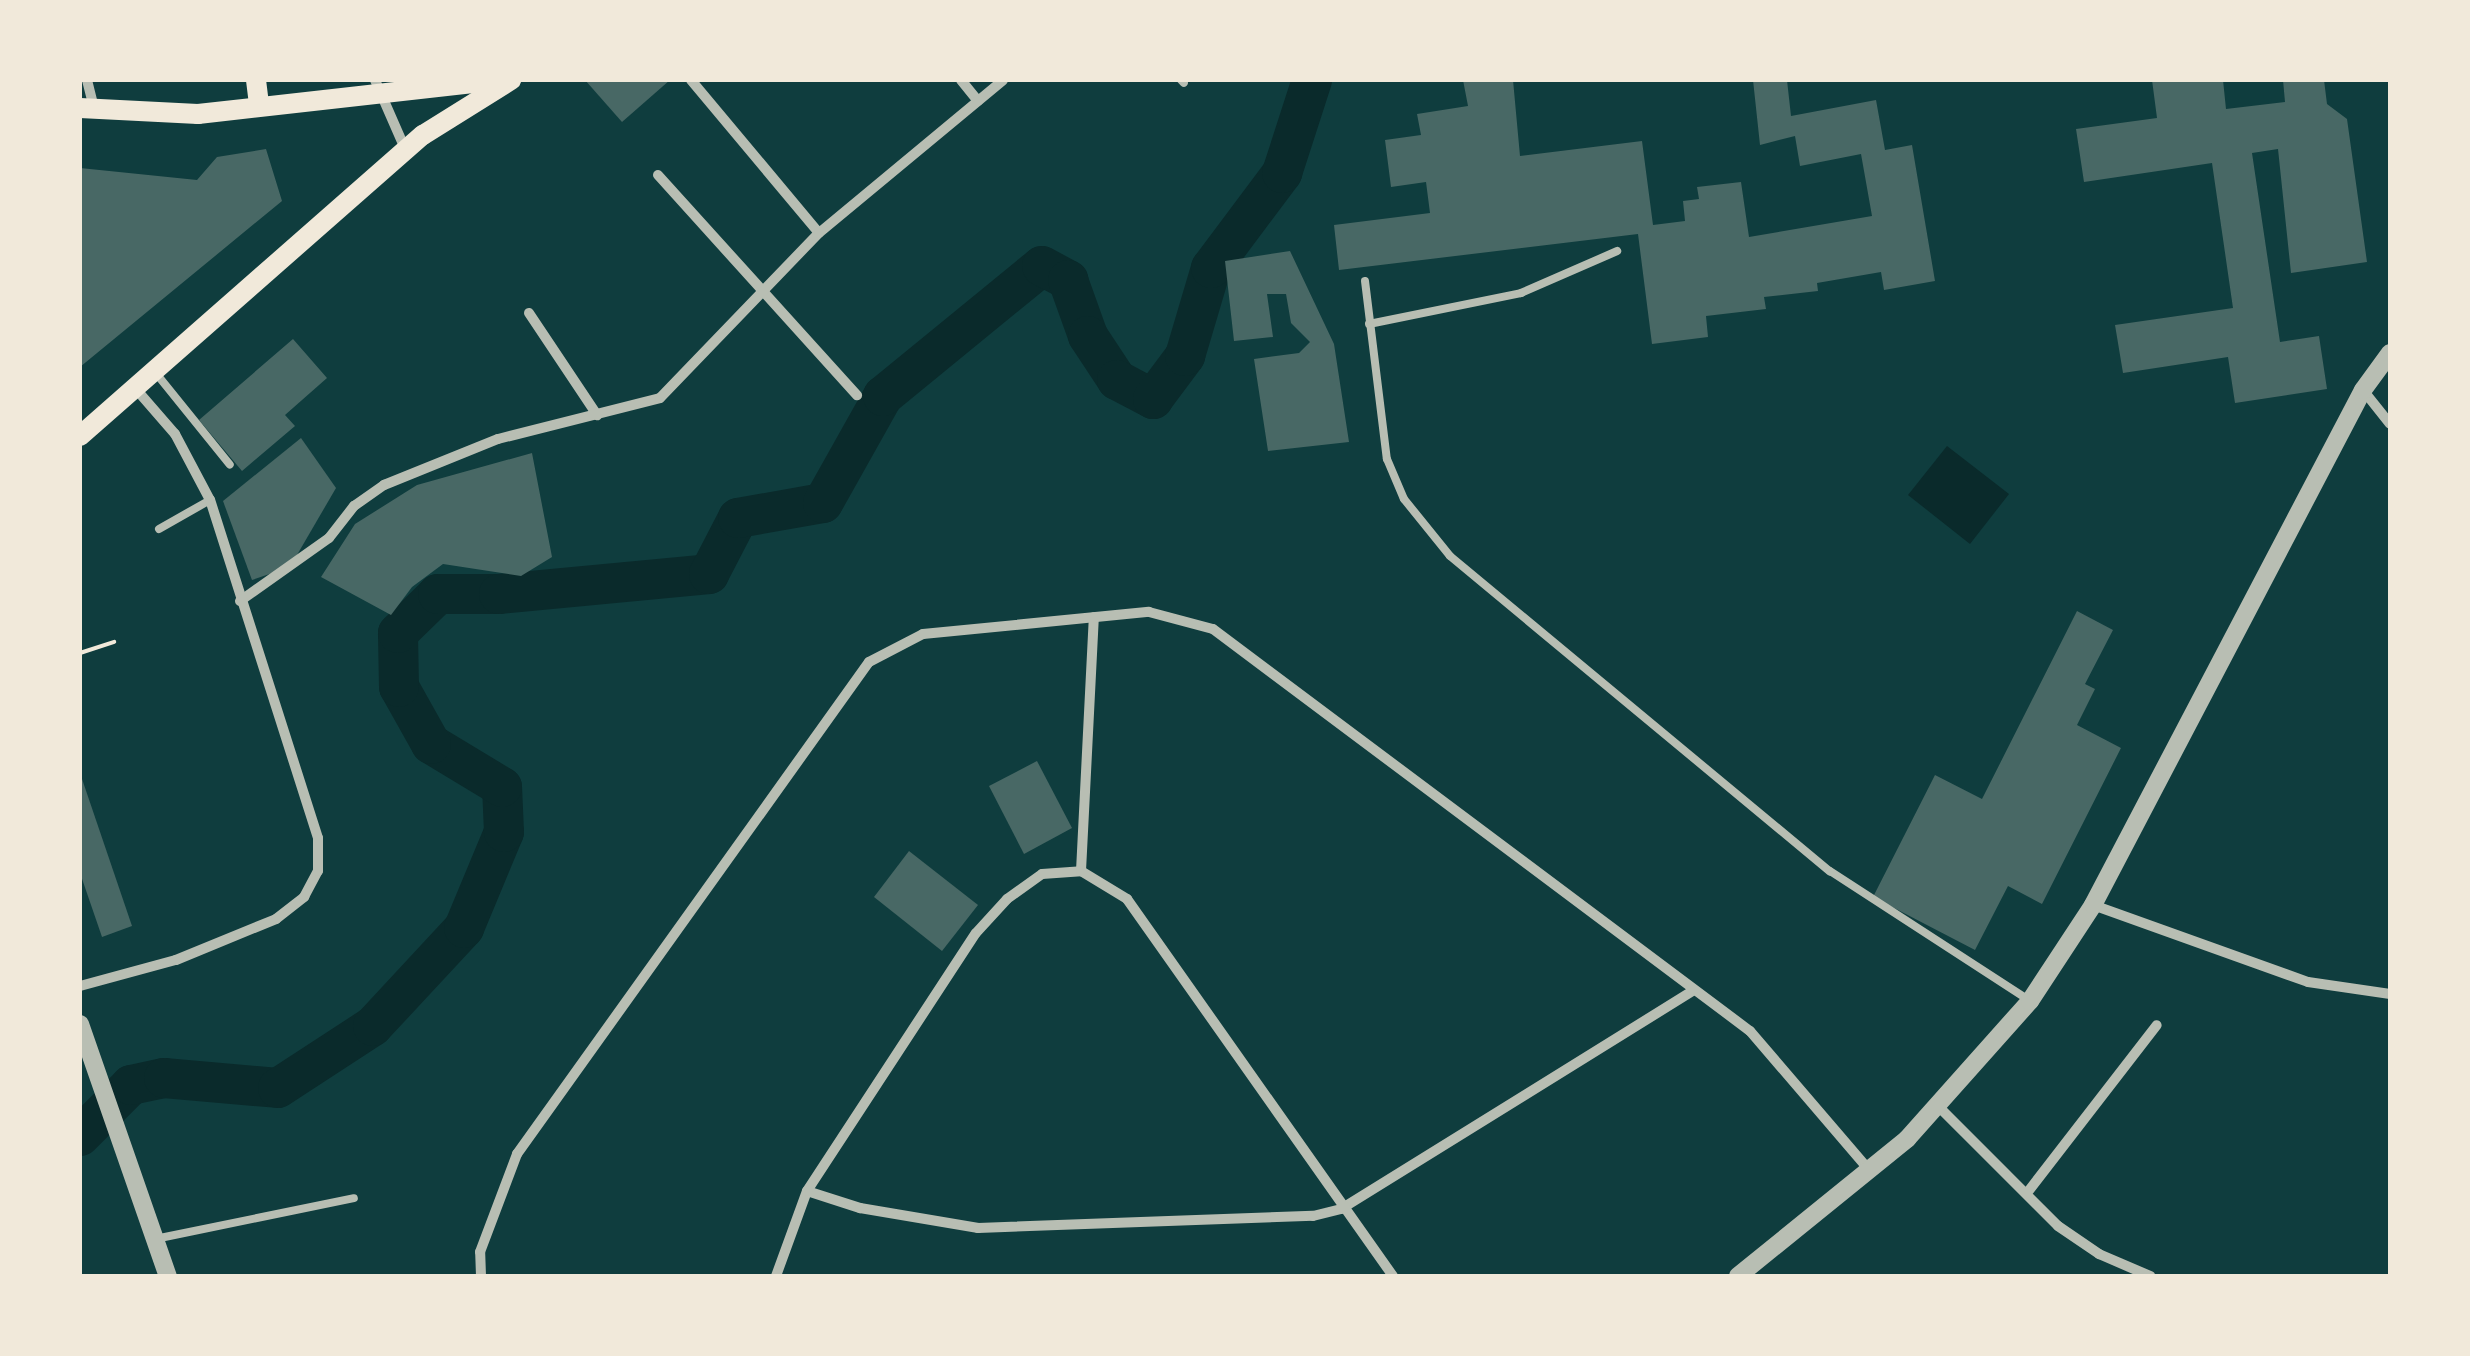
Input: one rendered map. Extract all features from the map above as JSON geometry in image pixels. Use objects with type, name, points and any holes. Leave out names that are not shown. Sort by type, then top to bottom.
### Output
[{"type":"main road","points":[[256,80],[259,105]]},
{"type":"main road","points":[[87,109],[198,114],[377,86],[502,80]]},
{"type":"main road","points":[[80,436],[423,135],[511,80]]},
{"type":"main road","points":[[423,135],[449,83]]},
{"type":"street","points":[[86,80],[87,109]]},
{"type":"street","points":[[691,80],[820,233]]},
{"type":"street","points":[[960,80],[978,101]]},
{"type":"street","points":[[240,601],[329,538],[354,506],[384,485],[498,439],[630,410],[679,385],[820,233],[1002,80]]},
{"type":"street","points":[[377,86],[406,150]]},
{"type":"street","points":[[658,175],[857,395]]},
{"type":"street","points":[[529,313],[597,415]]},
{"type":"street","points":[[1738,1276],[1870,1172],[1939,1108],[2030,1001],[2093,904],[2362,390],[2390,353]]},
{"type":"street","points":[[80,986],[176,960],[276,919],[304,897],[318,871],[318,838],[210,500],[175,434],[136,389]]},
{"type":"street","points":[[2362,390],[2390,424]]},
{"type":"street","points":[[481,1276],[480,1252],[493,1208],[525,1141],[869,662],[923,634],[1149,612],[1213,629],[1750,1030],[1870,1172]]},
{"type":"street","points":[[1081,871],[1094,617]]},
{"type":"street","points":[[776,1276],[807,1191],[976,934],[1007,898],[1042,874],[1081,871],[1128,898],[1341,1208],[1393,1276]]},
{"type":"street","points":[[2093,904],[2308,982],[2390,994]]},
{"type":"street","points":[[807,1191],[860,1208],[978,1228],[1263,1220],[1341,1208],[1694,991]]},
{"type":"street","points":[[80,1024],[168,1276]]},
{"type":"street","points":[[2027,1193],[2157,1025]]},
{"type":"street","points":[[1939,1108],[2027,1193],[2099,1254],[2150,1276]]},
{"type":"lane","points":[[1369,324],[1521,294],[1617,251]]},
{"type":"lane","points":[[1364,281],[1387,458],[1404,499],[1450,556],[1830,871],[2030,1001]]},
{"type":"lane","points":[[156,372],[230,465]]},
{"type":"lane","points":[[159,528],[210,500]]},
{"type":"lane","points":[[155,1239],[354,1198]]},
{"type":"path","points":[[80,654],[114,642]]},
{"type":"water","points":[[1947,446],[2009,494],[1970,544],[1908,495]]},
{"type":"building","points":[[585,80],[670,80],[622,122]]},
{"type":"building","points":[[1463,80],[1513,80],[1520,156],[1642,141],[1653,225],[1685,221],[1683,201],[1699,199],[1697,187],[1741,182],[1749,237],[1872,216],[1861,154],[1800,166],[1795,136],[1760,145],[1753,80],[1787,80],[1791,116],[1876,100],[1885,150],[1912,145],[1935,281],[1884,290],[1881,272],[1817,283],[1818,291],[1764,297],[1766,309],[1706,316],[1708,337],[1652,344],[1638,234],[1339,270],[1334,225],[1430,213],[1426,182],[1391,187],[1385,140],[1421,135],[1417,114],[1468,106]]},
{"type":"building","points":[[2152,80],[2223,80],[2226,109],[2285,102],[2283,80],[2324,80],[2327,104],[2347,119],[2367,262],[2291,273],[2278,149],[2252,153],[2280,342],[2319,336],[2327,389],[2235,403],[2228,357],[2123,373],[2115,325],[2233,308],[2212,163],[2084,182],[2076,129],[2157,118]]},
{"type":"building","points":[[266,149],[282,201],[80,367],[80,168],[197,180],[217,157]]},
{"type":"building","points":[[1290,251],[1334,344],[1349,442],[1268,451],[1254,359],[1299,353],[1310,342],[1291,323],[1286,294],[1267,294],[1273,337],[1234,341],[1225,261]]},
{"type":"building","points":[[293,339],[327,378],[285,415],[295,426],[242,471],[199,420]]},
{"type":"building","points":[[301,438],[336,488],[290,567],[252,580],[223,501]]},
{"type":"building","points":[[532,453],[552,557],[521,576],[443,564],[412,587],[391,615],[321,577],[355,524],[417,485]]},
{"type":"building","points":[[2077,611],[2113,630],[2085,684],[2095,689],[2077,725],[2121,748],[2042,904],[2008,886],[1975,950],[1873,897],[1935,775],[1982,799]]},
{"type":"building","points":[[1037,761],[1072,828],[1024,854],[989,786]]},
{"type":"building","points":[[81,776],[132,926],[102,937],[80,873]]},
{"type":"building","points":[[909,851],[978,905],[942,951],[874,897]]},
{"type":"waterway","points":[[80,1136],[131,1085],[164,1078],[278,1088],[373,1026],[464,928],[504,832],[502,787],[431,744],[399,687],[398,633],[438,594],[499,594],[709,574],[738,518],[823,503],[883,396],[1042,266],[1068,280],[1088,336],[1117,380],[1153,399],[1185,356],[1211,268],[1282,173],[1312,80]]}]
